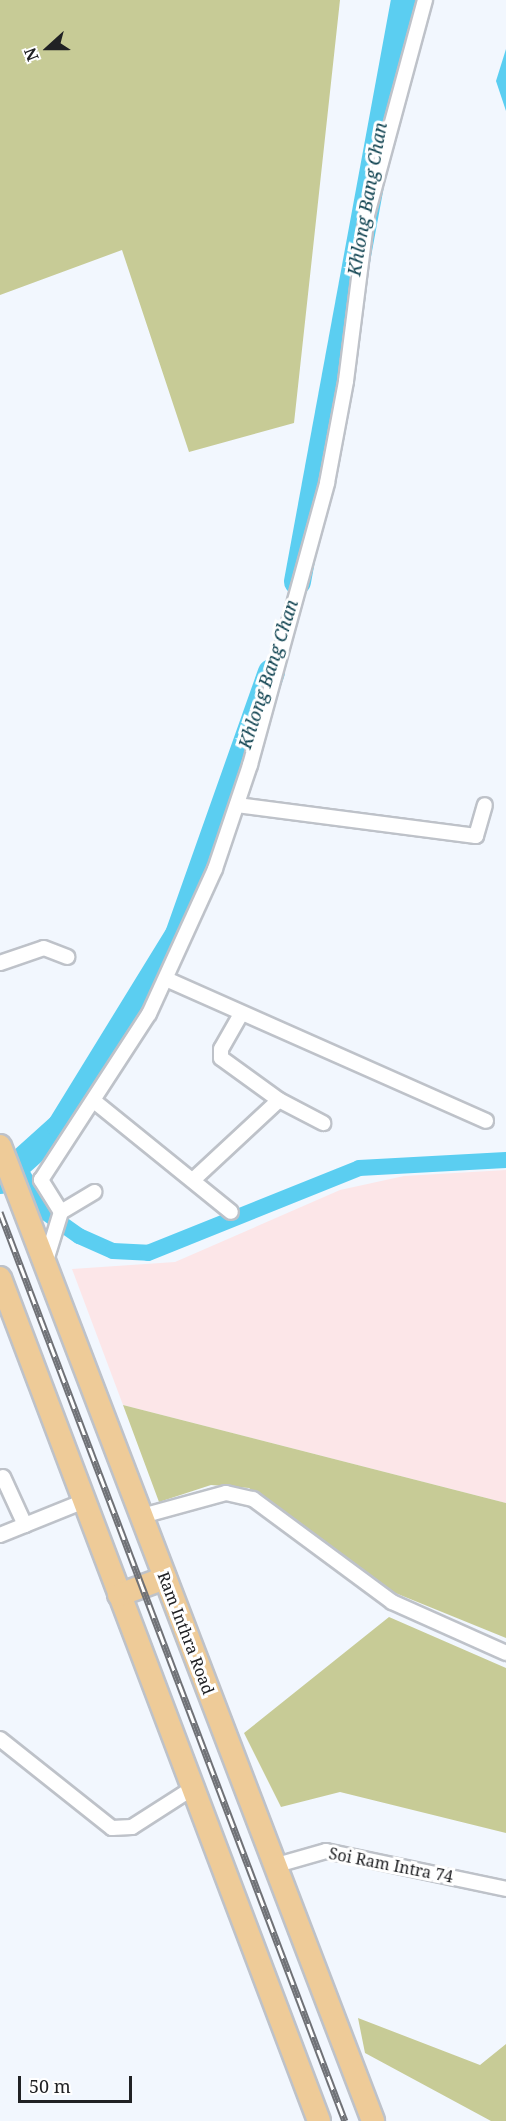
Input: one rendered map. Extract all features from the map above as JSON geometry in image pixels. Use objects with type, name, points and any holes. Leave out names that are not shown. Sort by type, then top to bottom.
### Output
[{"type":"highway","name":"Ram Inthra Road","points":[[0,1146],[277,1865],[373,2121]]},
{"type":"highway","points":[[0,1278],[319,2121]]},
{"type":"highway","points":[[119,1595],[165,1578]]},
{"type":"street","points":[[59,1220],[41,1180],[94,1101],[166,979],[237,805],[327,483],[346,381],[367,215],[426,0]]},
{"type":"street","points":[[237,805],[476,836],[485,805]]},
{"type":"street","points":[[0,963],[44,948],[67,957]]},
{"type":"street","points":[[166,979],[486,1121]]},
{"type":"street","points":[[241,1014],[221,1049],[221,1058],[279,1100],[323,1123]]},
{"type":"street","points":[[193,1180],[279,1100]]},
{"type":"street","points":[[94,1101],[231,1212]]},
{"type":"street","points":[[45,1264],[59,1220],[94,1192]]},
{"type":"street","points":[[3,1477],[24,1525]]},
{"type":"street","points":[[142,1516],[226,1493],[253,1499],[392,1602],[506,1653]]},
{"type":"street","points":[[0,1535],[84,1501]]},
{"type":"street","points":[[0,1739],[112,1828],[132,1827],[194,1788]]},
{"type":"street","name":"Soi Ram Intra 74","points":[[277,1865],[326,1851],[506,1889]]},
{"type":"shaded area","points":[[506,1170],[506,1503],[123,1405],[72,1269],[175,1262],[340,1190],[404,1176]]},
{"type":"green space","points":[[0,0],[340,0],[294,423],[189,452],[122,250],[0,295]]},
{"type":"green space","points":[[123,1405],[506,1503],[506,1638],[383,1588],[249,1488],[211,1485],[159,1502]]},
{"type":"green space","points":[[389,1617],[506,1668],[506,1833],[340,1792],[281,1807],[244,1733]]},
{"type":"green space","points":[[358,2018],[480,2065],[506,2044],[506,2121],[491,2121],[365,2053]]},
{"type":"water","points":[[506,49],[506,111],[496,81]]},
{"type":"waterway","name":"Khlong Bang Chan","points":[[297,581],[404,0]]},
{"type":"waterway","name":"Khlong Bang Chan","points":[[0,1180],[60,1126],[178,934],[271,672]]},
{"type":"waterway","points":[[17,1165],[45,1212],[79,1236],[113,1251],[148,1253],[359,1168],[506,1160]]},
{"type":"railway","points":[[0,1212],[345,2121]]}]
